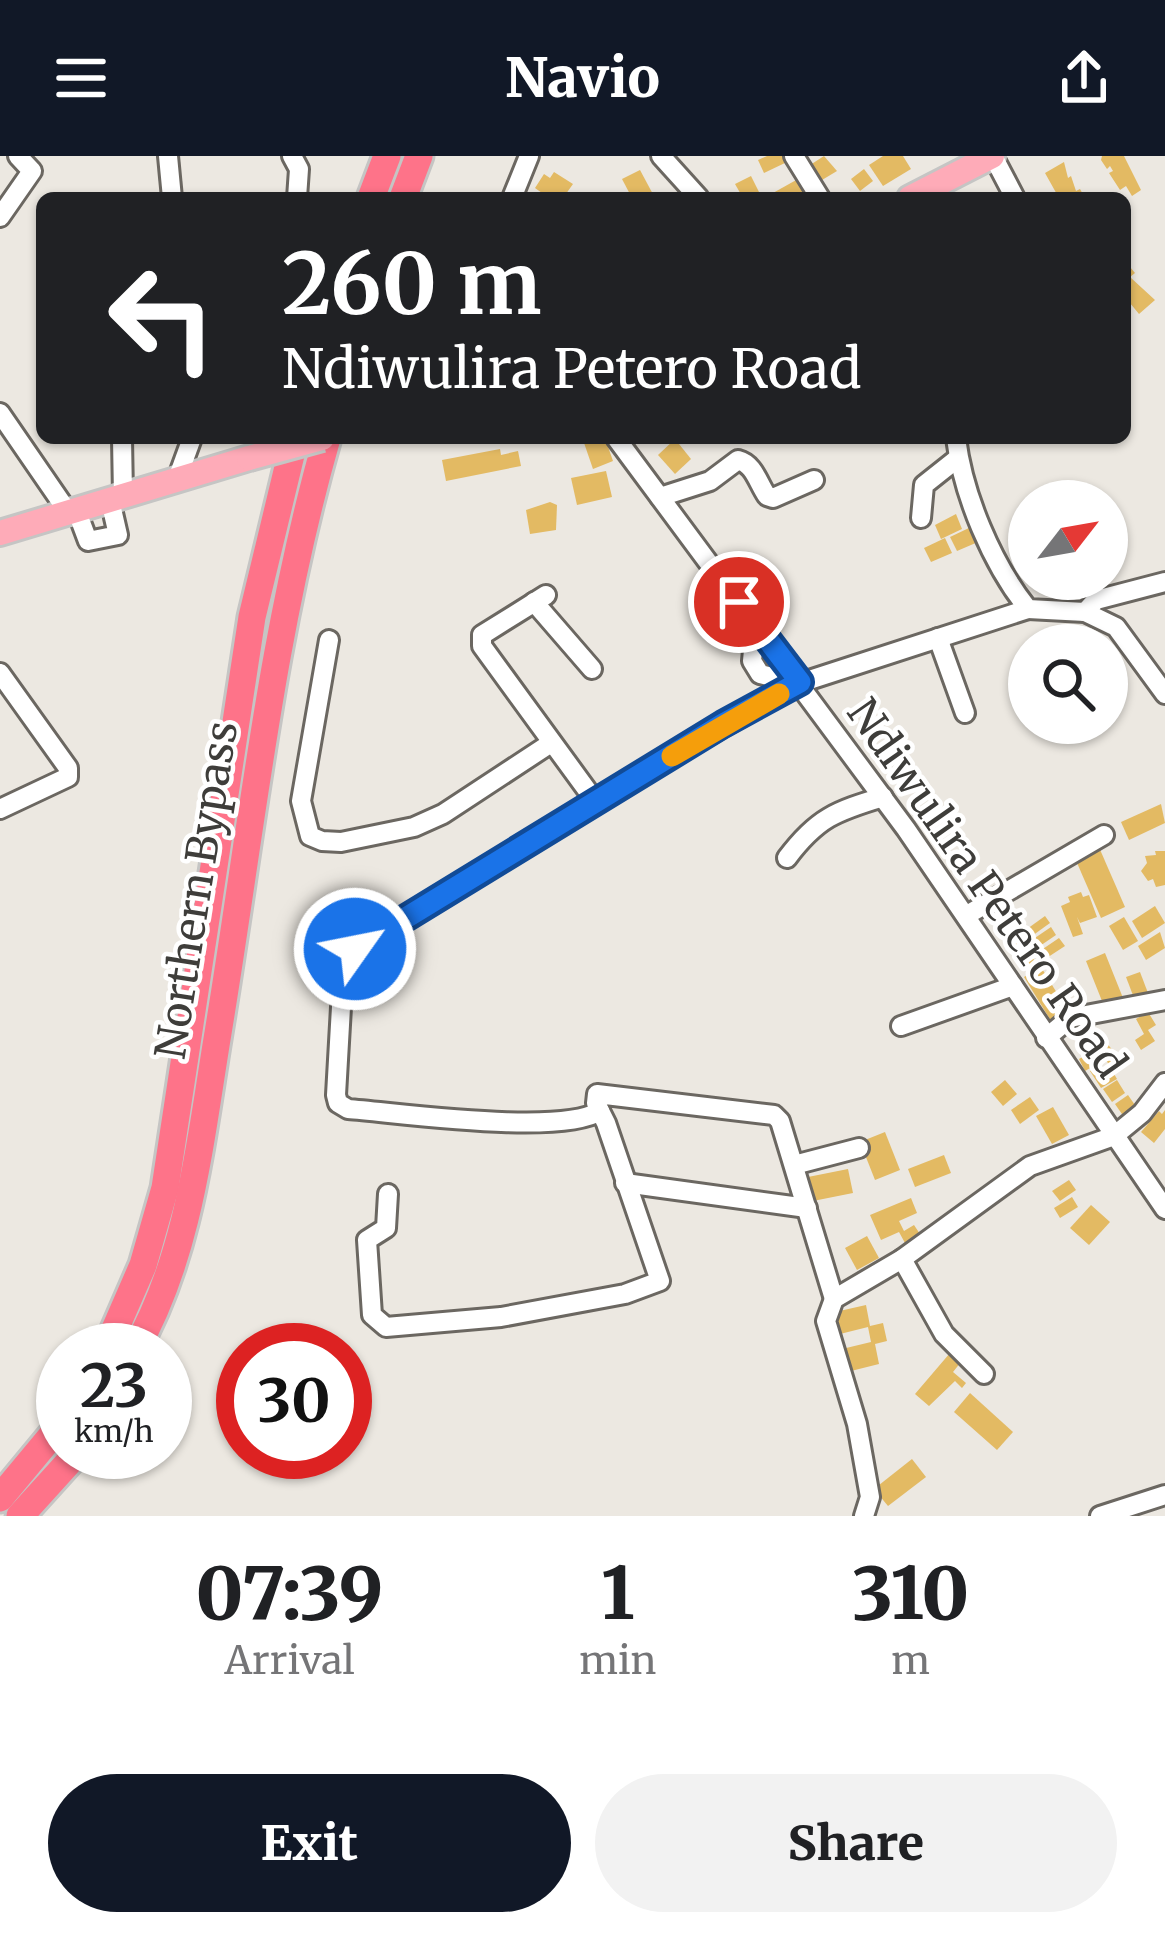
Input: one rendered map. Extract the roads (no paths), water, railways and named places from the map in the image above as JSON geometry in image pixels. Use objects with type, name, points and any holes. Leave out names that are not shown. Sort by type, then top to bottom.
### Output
[{"type":"highway","points":[[373,192],[387,156]]},
{"type":"highway","points":[[405,192],[419,156]]},
{"type":"highway","name":"Northern Bypass","points":[[118,1323],[143,1265],[165,1189],[253,617],[295,444]]},
{"type":"highway","name":"Northern Bypass","points":[[150,1323],[191,1204],[257,760],[323,444]]},
{"type":"highway","points":[[0,1498],[36,1455]]},
{"type":"highway","points":[[20,1516],[54,1479]]},
{"type":"main road","points":[[922,192],[993,156]]},
{"type":"main road","points":[[0,533],[302,444]]},
{"type":"street","points":[[0,217],[32,171],[18,156]]},
{"type":"street","points":[[168,156],[171,192]]},
{"type":"street","points":[[292,156],[298,169],[297,192]]},
{"type":"street","points":[[514,192],[529,156]]},
{"type":"street","points":[[661,156],[694,192]]},
{"type":"street","points":[[794,156],[816,192]]},
{"type":"street","points":[[993,156],[1012,192]]},
{"type":"street","points":[[0,412],[89,542],[118,535],[122,444]]},
{"type":"street","points":[[176,482],[190,444]]},
{"type":"street","name":"Ndiwulira Petero Road","points":[[621,444],[883,796],[1165,1209]]},
{"type":"street","points":[[920,518],[924,484],[957,448]]},
{"type":"street","points":[[957,448],[972,500],[1011,588],[1028,609]]},
{"type":"street","points":[[660,496],[710,481],[738,460],[755,474],[767,496],[814,480]]},
{"type":"street","points":[[1085,613],[1096,600],[1165,582]]},
{"type":"street","points":[[592,669],[540,598],[482,635],[482,646],[595,801]]},
{"type":"street","points":[[600,1111],[584,1120],[524,1121],[348,1109],[338,1103],[343,972],[355,949],[796,677],[1028,609],[1085,613],[1116,627],[1165,694]]},
{"type":"street","points":[[938,638],[964,713]]},
{"type":"street","points":[[329,640],[301,801],[310,836],[322,842],[414,827],[551,743]]},
{"type":"street","points":[[0,673],[68,768],[68,777],[0,809]]},
{"type":"street","points":[[787,858],[809,828],[835,812],[883,796]]},
{"type":"street","points":[[967,915],[1104,835]]},
{"type":"street","points":[[901,1026],[1013,986]]},
{"type":"street","points":[[1046,1038],[1070,1018],[1165,1000]]},
{"type":"street","points":[[834,1298],[902,1259],[1030,1166],[1114,1136],[1142,1113],[1165,1082]]},
{"type":"street","points":[[388,1194],[386,1228],[367,1240],[372,1315],[386,1327],[501,1317],[649,1288],[660,1281],[594,1097],[601,1094],[774,1115],[780,1121],[834,1298],[826,1321],[857,1424],[870,1498],[864,1516]]},
{"type":"street","points":[[794,1166],[859,1148]]},
{"type":"street","points":[[626,1183],[807,1208]]},
{"type":"street","points":[[902,1259],[944,1334],[984,1374]]},
{"type":"street","points":[[1100,1516],[1165,1495]]}]
